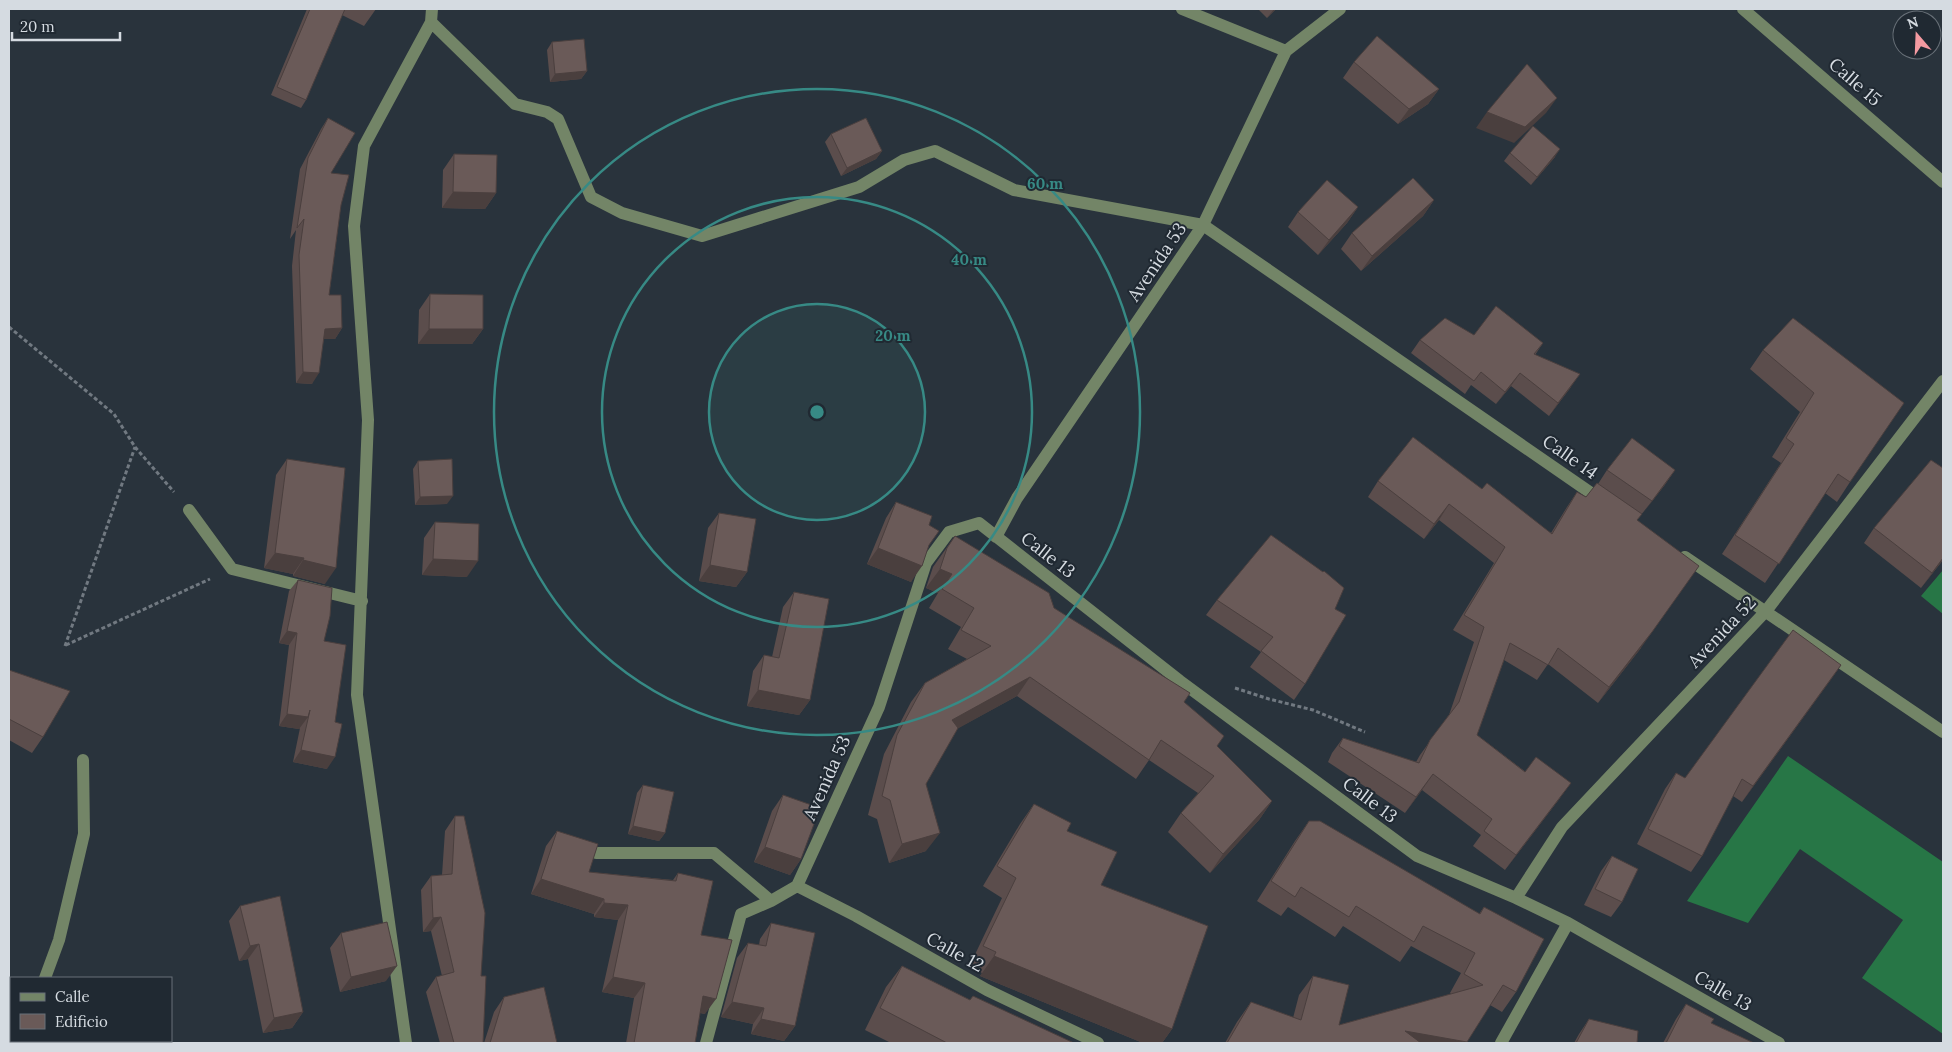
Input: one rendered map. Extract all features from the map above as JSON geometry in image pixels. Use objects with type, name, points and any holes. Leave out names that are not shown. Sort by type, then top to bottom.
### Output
[{"type":"street","points":[[1182,9],[1286,51]]},
{"type":"street","name":"Avenida 53","points":[[996,537],[1017,498],[1203,225],[1286,51],[1340,9]]},
{"type":"street","name":"Calle 15","points":[[1743,9],[1943,182]]},
{"type":"street","points":[[406,1043],[357,695],[368,420],[354,226],[364,146],[432,15],[515,104],[547,112],[558,119],[590,197],[622,214],[702,236],[858,187],[904,160],[935,152],[1014,190],[1203,225]]},
{"type":"street","name":"Calle 14","points":[[1203,225],[1612,506]]},
{"type":"street","name":"Avenida 52","points":[[1516,898],[1562,827],[1766,612],[1943,381]]},
{"type":"street","points":[[189,510],[232,569],[362,601]]},
{"type":"street","name":"Avenida 53","points":[[797,886],[879,707],[926,564],[949,532],[979,523]]},
{"type":"street","name":"Calle 13","points":[[979,523],[1180,681],[1417,856],[1516,898],[1568,923],[1779,1043]]},
{"type":"street","points":[[1677,552],[1943,732]]},
{"type":"street","points":[[45,977],[59,940],[84,834],[84,760]]},
{"type":"street","points":[[596,853],[714,853],[771,901]]},
{"type":"street","points":[[706,1043],[741,914],[771,901],[797,886]]},
{"type":"street","name":"Calle 12","points":[[797,886],[856,916],[987,990],[1098,1043]]},
{"type":"street","points":[[1501,1043],[1568,923]]},
{"type":"path","points":[[9,326],[114,414],[135,447],[189,510]]},
{"type":"path","points":[[135,447],[65,646],[232,569]]},
{"type":"path","points":[[1231,686],[1269,699],[1313,710],[1365,732]]},
{"type":"green space","points":[[1943,570],[1943,614],[1921,596]]},
{"type":"green space","points":[[1788,756],[1943,862],[1943,1034],[1862,978],[1903,920],[1800,849],[1748,923],[1687,901]]},
{"type":"building","points":[[310,9],[345,9],[306,100],[277,87]]},
{"type":"building","points":[[1377,36],[1439,89],[1409,109],[1354,62]]},
{"type":"building","points":[[584,39],[587,71],[555,74],[552,42]]},
{"type":"building","points":[[1527,64],[1557,98],[1525,127],[1487,112]]},
{"type":"building","points":[[328,118],[355,133],[331,173],[349,175],[341,205],[329,295],[341,295],[342,328],[325,329],[319,373],[303,372],[299,255],[304,219],[297,228],[308,158]]},
{"type":"building","points":[[866,118],[882,151],[847,168],[831,134]]},
{"type":"building","points":[[1533,126],[1560,149],[1537,177],[1510,153]]},
{"type":"building","points":[[454,154],[497,155],[496,193],[453,192]]},
{"type":"building","points":[[1413,178],[1434,200],[1372,256],[1352,233]]},
{"type":"building","points":[[1327,180],[1358,207],[1329,240],[1298,212]]},
{"type":"building","points":[[430,294],[483,295],[483,329],[429,329]]},
{"type":"building","points":[[1496,306],[1543,343],[1534,354],[1580,374],[1558,403],[1520,373],[1505,392],[1481,372],[1474,381],[1420,340],[1445,318],[1474,335]]},
{"type":"building","points":[[1793,318],[1904,403],[1850,482],[1838,474],[1779,564],[1735,535],[1794,444],[1786,438],[1814,393],[1763,350]]},
{"type":"building","points":[[1413,437],[1482,489],[1487,483],[1552,534],[1577,492],[1586,497],[1597,483],[1642,514],[1637,520],[1699,566],[1652,632],[1609,687],[1558,648],[1548,665],[1510,643],[1477,735],[1525,772],[1536,757],[1571,783],[1516,855],[1484,831],[1492,819],[1433,774],[1416,797],[1339,746],[1343,738],[1419,763],[1430,740],[1459,702],[1484,627],[1464,615],[1505,547],[1449,504],[1434,524],[1378,481]]},
{"type":"building","points":[[1632,438],[1675,470],[1652,501],[1607,470]]},
{"type":"building","points":[[287,459],[345,468],[336,568],[303,560],[304,558],[275,553]]},
{"type":"building","points":[[452,459],[453,496],[420,497],[418,461]]},
{"type":"building","points":[[1931,460],[1943,468],[1943,558],[1932,573],[1874,528]]},
{"type":"building","points":[[896,502],[932,516],[929,525],[939,531],[929,545],[922,566],[878,548]]},
{"type":"building","points":[[719,513],[756,519],[747,572],[710,565]]},
{"type":"building","points":[[435,522],[479,524],[478,561],[433,559]]},
{"type":"building","points":[[1271,535],[1324,571],[1344,588],[1335,609],[1346,615],[1305,684],[1261,651],[1273,637],[1217,600]]},
{"type":"building","points":[[955,536],[1049,593],[1054,608],[1190,693],[1184,702],[1224,736],[1217,746],[1272,801],[1223,854],[1181,813],[1214,776],[1161,740],[1149,760],[1030,677],[952,720],[958,728],[926,784],[940,833],[902,844],[890,800],[882,796],[897,735],[925,683],[991,646],[961,630],[974,608],[942,589],[952,574],[940,569],[947,548]]},
{"type":"building","points":[[298,580],[332,588],[330,616],[324,641],[346,645],[335,722],[342,724],[335,757],[301,750],[310,710],[308,717],[287,714],[297,633],[287,631]]},
{"type":"building","points":[[794,592],[829,599],[810,700],[758,690],[764,655],[779,658]]},
{"type":"building","points":[[1793,630],[1841,665],[1753,786],[1742,779],[1702,856],[1648,829],[1676,773],[1685,778]]},
{"type":"building","points":[[9,670],[70,691],[43,737],[9,719]]},
{"type":"building","points":[[643,785],[674,792],[665,833],[633,826]]},
{"type":"building","points":[[783,795],[820,808],[801,859],[765,847]]},
{"type":"building","points":[[1034,804],[1071,823],[1067,831],[1117,852],[1101,885],[1208,926],[1172,1029],[994,956],[996,952],[983,946],[1016,878],[997,866]]},
{"type":"building","points":[[455,816],[464,816],[485,913],[481,976],[486,976],[483,1043],[454,1043],[436,977],[454,972],[441,917],[433,918],[431,876],[452,874]]},
{"type":"building","points":[[1309,821],[1320,821],[1480,914],[1484,907],[1544,939],[1516,992],[1503,985],[1467,1042],[1405,1031],[1421,1043],[1227,1043],[1251,1002],[1301,1020],[1313,976],[1349,985],[1339,1025],[1483,985],[1464,974],[1475,953],[1423,926],[1414,942],[1356,906],[1349,917],[1301,887],[1295,897],[1271,881]]},
{"type":"building","points":[[557,831],[598,844],[589,872],[676,881],[678,873],[713,881],[701,935],[732,940],[716,999],[703,996],[695,1043],[634,1043],[645,983],[613,977],[628,905],[604,903],[604,899],[541,879]]},
{"type":"building","points":[[1612,856],[1638,869],[1622,902],[1595,889]]},
{"type":"building","points":[[280,896],[303,1012],[274,1018],[259,944],[250,946],[240,906]]},
{"type":"building","points":[[387,922],[397,966],[351,977],[341,933]]},
{"type":"building","points":[[771,923],[815,933],[795,1026],[761,1019],[764,1008],[732,1002],[748,943],[766,946]]},
{"type":"building","points":[[902,966],[970,1000],[973,996],[1074,1043],[947,1043],[880,1008]]},
{"type":"building","points":[[544,987],[557,1043],[490,1043],[504,997]]},
{"type":"building","points":[[1686,1004],[1714,1019],[1711,1023],[1754,1043],[1666,1043]]},
{"type":"building","points":[[1589,1019],[1638,1031],[1637,1043],[1576,1043]]},
{"type":"building","points":[[106,1042],[143,1042],[142,1043]]}]
